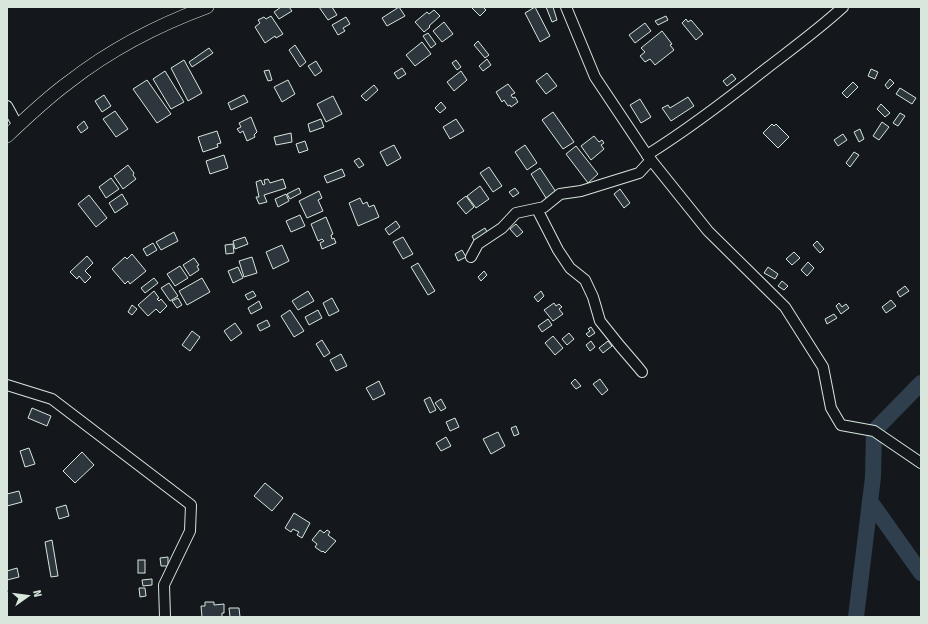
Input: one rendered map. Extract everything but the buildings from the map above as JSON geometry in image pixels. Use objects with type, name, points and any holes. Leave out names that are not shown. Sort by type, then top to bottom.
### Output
[{"type":"main road","points":[[7,136],[36,108],[94,63],[164,24],[205,7]]},
{"type":"street","points":[[566,7],[595,77],[649,158],[708,231],[785,307],[823,367],[831,408],[841,425],[874,431],[921,464]]},
{"type":"street","points":[[470,257],[478,244],[502,228],[516,213],[544,207],[560,194],[581,191],[639,173],[649,158],[818,29],[843,7]]},
{"type":"street","points":[[7,106],[18,126]]},
{"type":"street","points":[[537,209],[558,250],[570,268],[585,280],[593,297],[600,321],[642,372]]},
{"type":"street","points":[[7,385],[52,400],[190,505],[190,531],[164,585],[165,617]]},
{"type":"waterway","points":[[856,617],[873,477],[874,431],[921,383]]},
{"type":"waterway","points":[[870,501],[921,573]]}]
